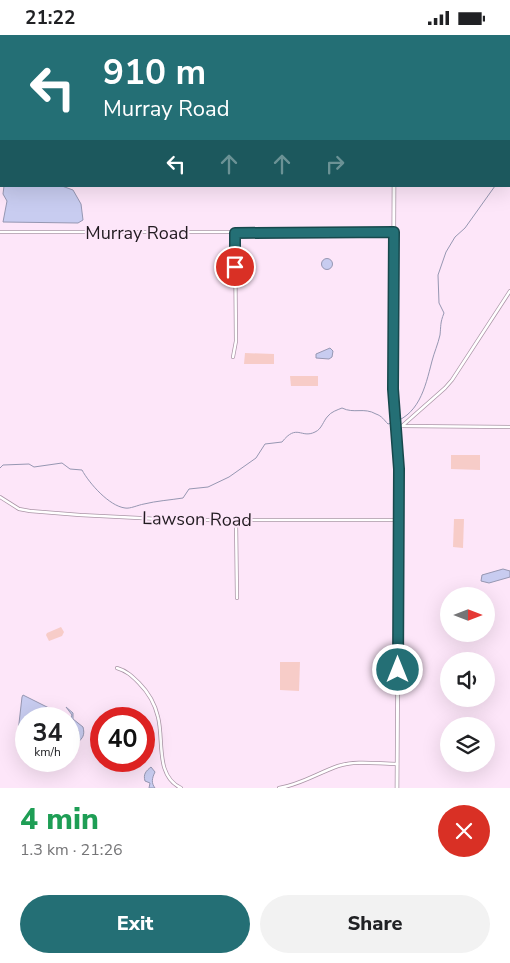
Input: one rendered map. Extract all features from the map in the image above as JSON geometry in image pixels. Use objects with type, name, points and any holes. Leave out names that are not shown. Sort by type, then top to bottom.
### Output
[{"type":"street","points":[[394,187],[393,389],[399,469],[397,788]]},
{"type":"street","name":"Murray Road","points":[[0,232],[394,232]]},
{"type":"street","points":[[233,357],[236,341],[235,233]]},
{"type":"street","points":[[395,429],[402,426],[452,380],[510,291]]},
{"type":"street","points":[[402,426],[510,427]]},
{"type":"street","name":"Lawson Road","points":[[0,497],[19,509],[30,511],[142,518],[398,520]]},
{"type":"street","points":[[236,520],[237,598]]},
{"type":"street","points":[[117,668],[128,672],[146,690],[155,705],[160,730],[163,763],[167,776],[174,787],[181,788]]},
{"type":"street","points":[[279,788],[293,785],[343,765],[362,763],[397,765]]},
{"type":"shaded area","points":[[245,353],[274,354],[274,364],[244,364]]},
{"type":"shaded area","points":[[290,376],[318,376],[318,386],[291,386]]},
{"type":"shaded area","points":[[451,455],[480,455],[480,470],[451,469]]},
{"type":"shaded area","points":[[454,519],[464,519],[463,548],[453,547]]},
{"type":"shaded area","points":[[61,627],[64,632],[62,636],[49,641],[47,633]]},
{"type":"shaded area","points":[[280,662],[300,662],[299,691],[280,690]]},
{"type":"water","points":[[4,187],[65,187],[73,190],[81,204],[83,220],[78,223],[3,222],[7,201],[3,194]]},
{"type":"water","points":[[327,258],[333,264],[327,270],[321,264]]},
{"type":"water","points":[[330,348],[333,351],[332,357],[329,359],[316,358],[316,354]]},
{"type":"water","points":[[503,569],[510,571],[510,577],[489,583],[481,581],[482,575]]},
{"type":"water","points":[[23,695],[47,707],[21,707]]},
{"type":"water","points":[[80,725],[84,732],[80,741]]},
{"type":"water","points":[[155,772],[152,780],[155,788],[149,788],[150,783],[144,779],[145,773]]},
{"type":"waterway","points":[[0,468],[3,465],[29,464],[34,467],[62,463],[70,469],[82,470],[89,481],[106,499],[119,506],[129,508],[142,504],[183,498],[189,489],[208,487],[229,477],[256,458],[265,444],[282,442],[287,436],[295,432],[306,434],[315,432],[329,415],[342,408],[372,412],[380,416],[388,424],[399,420],[407,415],[419,400],[427,381],[440,335],[444,313],[439,303],[438,275],[446,252],[455,237],[465,228],[494,187]]},
{"type":"route","points":[[235,267],[235,233],[394,232],[393,389],[399,469],[398,670]]}]
